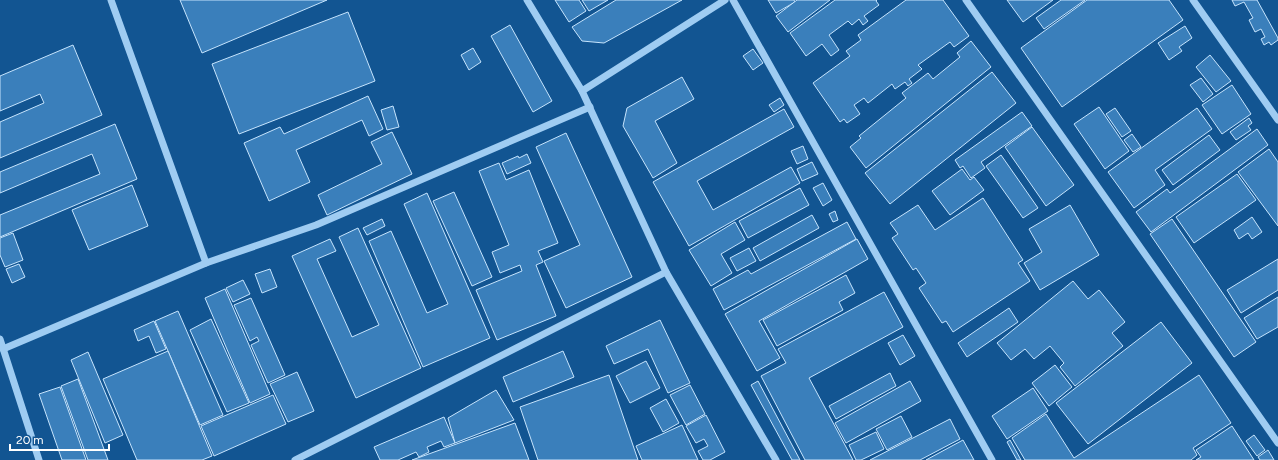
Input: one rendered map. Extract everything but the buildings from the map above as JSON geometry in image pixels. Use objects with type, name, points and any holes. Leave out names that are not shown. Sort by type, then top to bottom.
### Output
[{"type":"street","points":[[111,0],[206,263]]},
{"type":"street","points":[[527,0],[582,91],[666,272],[776,460]]},
{"type":"street","points":[[582,91],[725,0]]},
{"type":"street","points":[[733,0],[992,460]]},
{"type":"street","points":[[966,0],[1278,443]]},
{"type":"street","points":[[1193,0],[1278,120]]},
{"type":"street","points":[[3,349],[206,263],[316,225],[590,107]]},
{"type":"street","points":[[295,460],[666,272]]},
{"type":"street","points":[[0,339],[37,459]]}]
